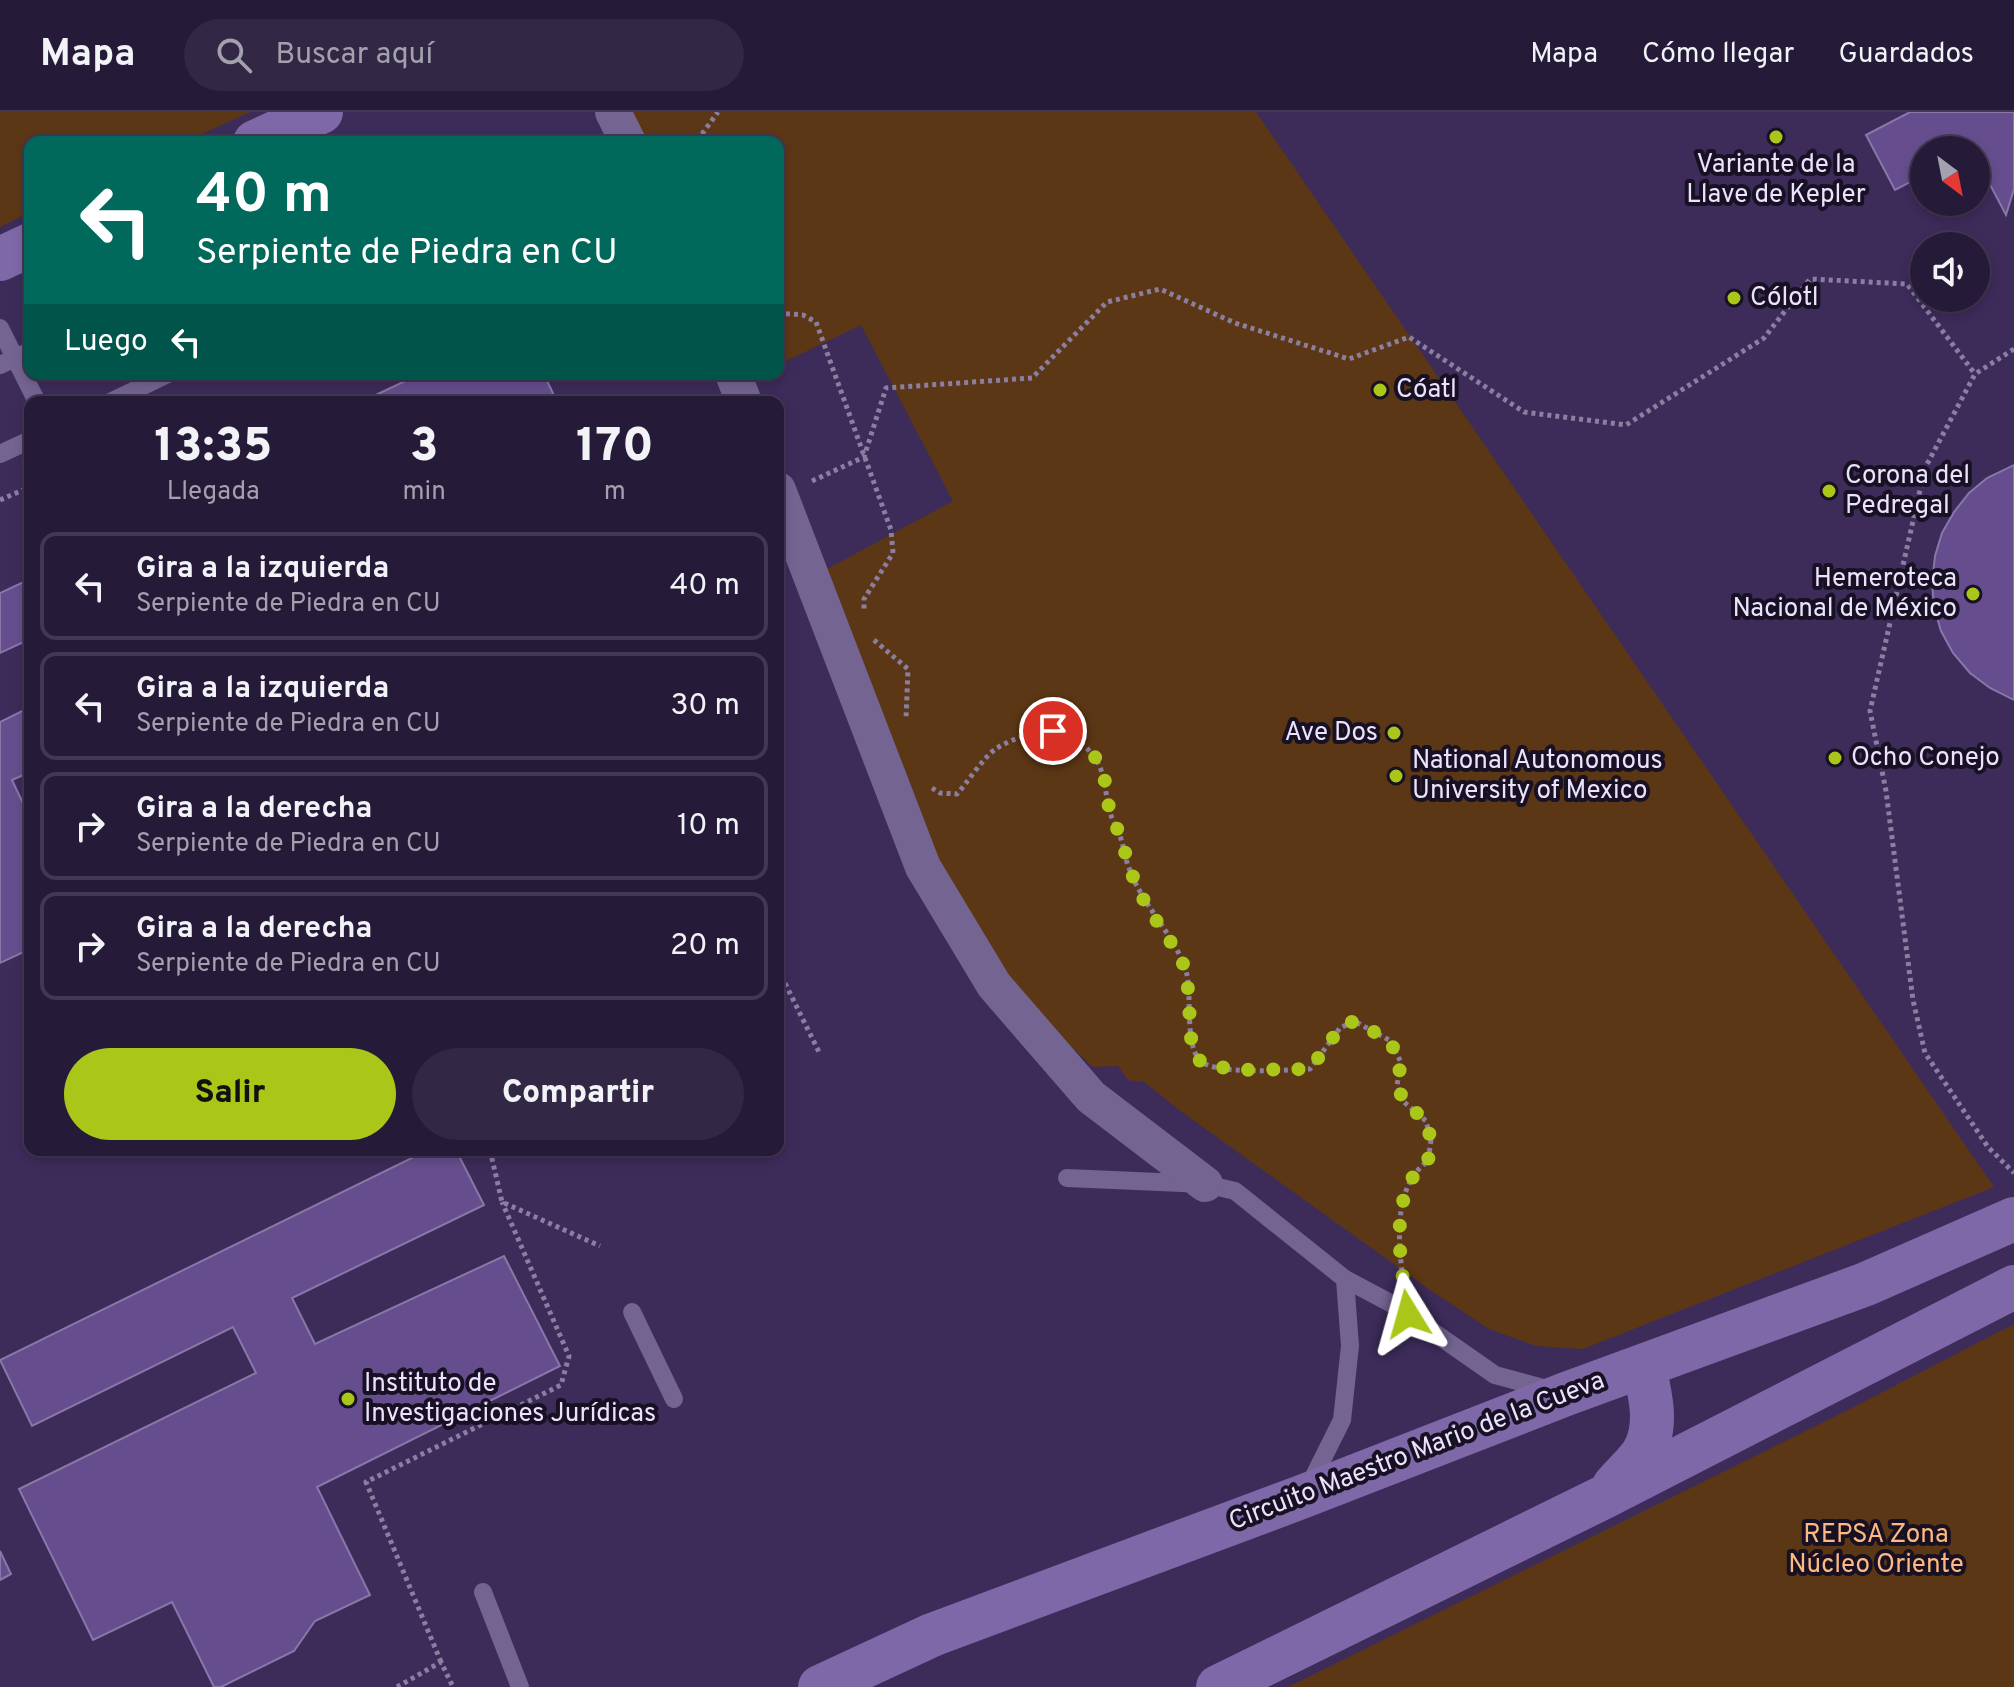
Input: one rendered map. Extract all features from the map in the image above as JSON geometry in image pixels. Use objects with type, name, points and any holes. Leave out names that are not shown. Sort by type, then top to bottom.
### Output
[{"type":"street","points":[[268,136],[321,112]]},
{"type":"street","points":[[613,112],[625,136]]},
{"type":"street","points":[[0,259],[24,248]]},
{"type":"street","points":[[784,506],[923,867],[994,985],[1091,1097],[1205,1184]]},
{"type":"street","name":"Circuito Maestro Mario de la Cueva","points":[[820,1687],[932,1635],[1566,1394],[1866,1284],[2014,1219]]},
{"type":"street","points":[[1218,1687],[1604,1497],[2014,1287]]},
{"type":"street","points":[[1604,1497],[1643,1452],[1652,1430],[1652,1400],[1644,1367]]},
{"type":"lane","points":[[0,328],[24,376]]},
{"type":"lane","points":[[122,396],[156,380]]},
{"type":"lane","points":[[0,454],[24,443]]},
{"type":"lane","points":[[1067,1178],[1205,1184],[1235,1191],[1345,1279],[1408,1314],[1495,1375],[1566,1394]]},
{"type":"lane","points":[[1304,1496],[1342,1420],[1350,1346],[1345,1279]]},
{"type":"lane","points":[[632,1312],[674,1399]]},
{"type":"lane","points":[[483,1592],[520,1687]]},
{"type":"path","points":[[702,136],[718,112]]},
{"type":"path","points":[[784,491],[864,457],[886,388],[1032,378],[1107,302],[1160,289],[1235,323],[1349,359],[1409,337],[1524,412],[1626,425],[1764,338],[1810,279],[1907,284],[1975,374]]},
{"type":"path","points":[[784,313],[803,315],[816,322],[891,530],[893,553],[864,599],[864,620]]},
{"type":"path","points":[[2014,349],[1975,374],[1925,468],[1870,711],[1886,791],[1913,1000],[1925,1053],[1988,1147],[2014,1173]]},
{"type":"path","points":[[0,500],[24,490]]},
{"type":"path","points":[[864,631],[908,669],[906,730]]},
{"type":"path","points":[[928,786],[940,793],[957,794],[994,749],[1025,736],[1053,731],[1075,740],[1095,757],[1107,786],[1109,810],[1122,840],[1129,868],[1146,905],[1180,956],[1187,974],[1192,1052],[1203,1064],[1238,1070],[1310,1069],[1340,1028],[1354,1021],[1389,1040],[1401,1062],[1397,1085],[1404,1102],[1426,1121],[1431,1140],[1428,1161],[1414,1171],[1401,1211],[1401,1261],[1408,1314]]},
{"type":"path","points":[[784,981],[819,1052]]},
{"type":"path","points":[[453,1687],[366,1482],[561,1385],[569,1356],[502,1202],[491,1156]]},
{"type":"path","points":[[502,1202],[600,1246]]},
{"type":"path","points":[[397,1687],[441,1662]]},
{"type":"shaded area","name":"National Autonomous University of Mexico","points":[[0,112],[2014,112],[2014,1687],[0,1687]]},
{"type":"green space","points":[[0,112],[250,112],[197,136],[24,136],[24,215],[0,227]]},
{"type":"green space","points":[[624,112],[1256,112],[1994,1187],[1583,1349],[1536,1346],[1489,1329],[1430,1290],[1144,1082],[1128,1080],[1118,1066],[1093,1067],[1068,1044],[1056,1042],[927,863],[816,575],[953,501],[861,325],[784,362],[784,136],[635,136]]},
{"type":"green space","name":"REPSA Zona Núcleo Oriente","points":[[2014,1324],[2014,1687],[1288,1687],[1842,1413]]},
{"type":"building","points":[[1910,112],[2014,112],[2014,189],[2006,215],[1990,185],[1990,136],[1910,136],[1910,182],[1895,190],[1866,135]]},
{"type":"building","points":[[407,380],[547,380],[554,396],[374,396]]},
{"type":"building","name":"Hemeroteca Nacional de México","points":[[2014,465],[2014,700],[1970,673],[1953,653],[1941,631],[1934,607],[1932,582],[1942,533],[1954,512],[1969,493],[1987,478]]},
{"type":"building","points":[[24,582],[24,642],[0,653],[0,593]]},
{"type":"building","points":[[24,710],[24,775],[12,780],[24,805],[24,952],[0,963],[0,722]]},
{"type":"building","name":"Instituto de Investigaciones Jurídicas","points":[[416,1156],[459,1156],[484,1205],[292,1298],[315,1344],[504,1256],[560,1366],[317,1487],[370,1595],[315,1621],[294,1651],[221,1687],[214,1687],[172,1602],[93,1640],[19,1489],[256,1373],[233,1327],[32,1426],[0,1360]]},
{"type":"building","points":[[0,1551],[11,1574],[0,1580]]},
{"type":"place","name":"Variante de la Llave de Kepler","points":[[1776,137]]},
{"type":"place","name":"Cólotl","points":[[1734,298]]},
{"type":"place","name":"Cóatl","points":[[1380,390]]},
{"type":"place","name":"Corona del Pedregal","points":[[1829,491]]},
{"type":"place","name":"Hemeroteca Nacional de México","points":[[1973,594]]},
{"type":"place","name":"Ave Dos","points":[[1394,733]]},
{"type":"place","name":"Ocho Conejo","points":[[1835,758]]},
{"type":"place","name":"National Autonomous University of Mexico","points":[[1396,776]]},
{"type":"place","name":"Instituto de Investigaciones Jurídicas","points":[[348,1399]]},
{"type":"route","points":[[1053,731],[1075,740],[1095,757],[1107,786],[1109,810],[1122,840],[1129,868],[1146,905],[1180,956],[1187,974],[1192,1052],[1203,1064],[1238,1070],[1310,1069],[1340,1028],[1354,1021],[1389,1040],[1401,1062],[1397,1085],[1404,1102],[1426,1121],[1431,1140],[1428,1161],[1414,1171],[1401,1211],[1401,1261],[1408,1314]]}]
